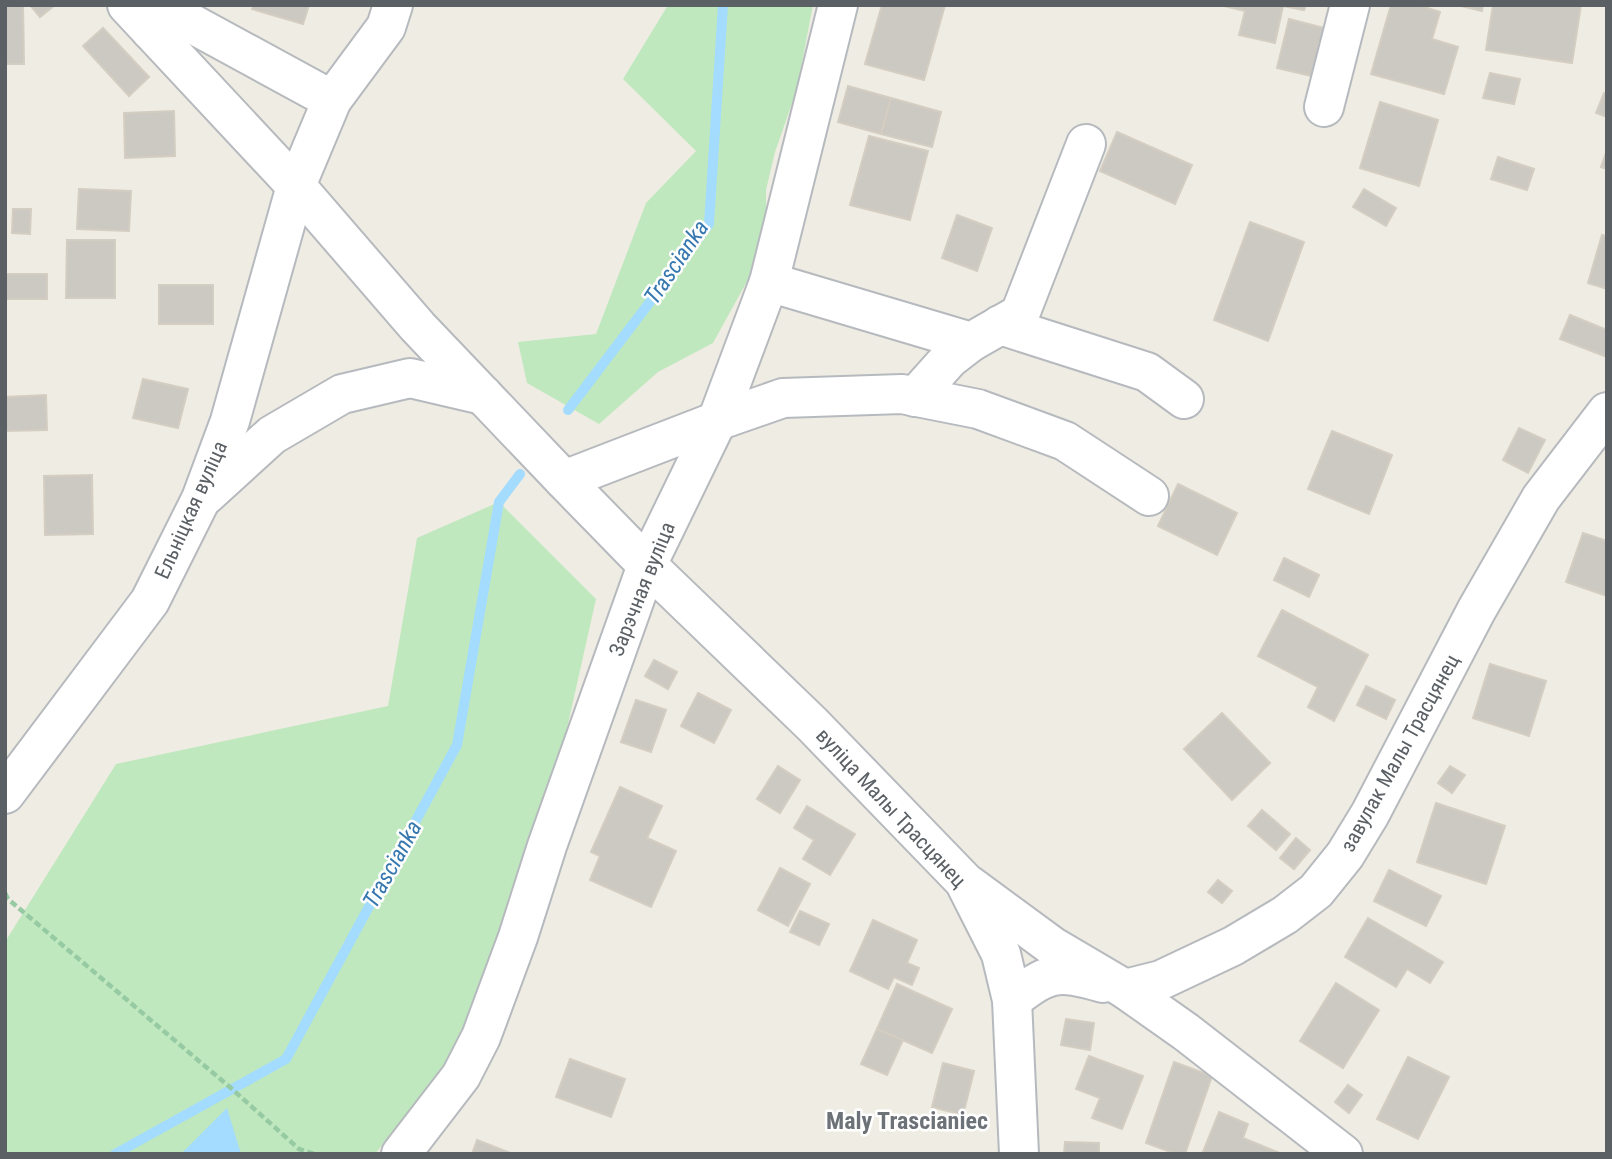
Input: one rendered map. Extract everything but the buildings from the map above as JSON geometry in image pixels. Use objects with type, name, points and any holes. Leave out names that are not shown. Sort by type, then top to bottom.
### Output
[{"type":"street","name":"Ельніцкая вуліца","points":[[5,794],[150,601],[201,499],[230,421],[296,186],[332,100],[386,27],[393,5]]},
{"type":"street","name":"Зарэчная вуліца","points":[[401,1154],[461,1076],[481,1037],[648,565],[717,421],[769,282],[838,5]]},
{"type":"street","points":[[1324,107],[1350,5]]},
{"type":"street","points":[[139,18],[176,15],[332,100]]},
{"type":"street","points":[[139,18],[296,186],[418,327],[648,565]]},
{"type":"street","points":[[915,397],[949,359],[1020,314],[1086,144]]},
{"type":"street","points":[[769,282],[1147,372],[1184,398]]},
{"type":"street","points":[[201,499],[272,435],[342,394],[410,378],[483,394]]},
{"type":"street","points":[[564,480],[783,398],[902,394],[978,409],[1065,442],[1149,496]]},
{"type":"street","name":"завулак Малы Трасцянец","points":[[1125,989],[1161,980],[1233,946],[1285,915],[1316,891],[1345,855],[1370,814],[1476,611],[1541,498],[1607,412]]},
{"type":"street","name":"вуліца Малы Трасцянец","points":[[648,565],[813,724],[964,881],[1001,954],[1012,1000],[1019,1154]]},
{"type":"street","points":[[964,881],[1052,946],[1125,989],[1186,1032],[1343,1154]]},
{"type":"street","points":[[1012,1000],[1041,979],[1070,973],[1125,989]]},
{"type":"path","points":[[5,893],[8,899],[222,1080],[299,1149],[314,1154]]},
{"type":"green space","points":[[668,5],[813,5],[797,89],[775,152],[766,190],[766,247],[713,343],[658,372],[599,424],[527,383],[518,342],[596,334],[646,203],[696,151],[623,79]]},
{"type":"green space","points":[[499,502],[596,599],[559,764],[493,968],[443,1067],[375,1154],[5,1154],[5,942],[116,764],[388,706],[417,538]]},
{"type":"water","points":[[227,1108],[241,1154],[181,1154]]},
{"type":"waterway","name":"Trascianka","points":[[568,410],[709,224],[723,5]]},
{"type":"waterway","name":"Trascianka","points":[[115,1154],[286,1059],[457,745],[499,502],[520,474]]},
{"type":"district","name":"Maly Trascianiec","points":[[907,1121]]}]
